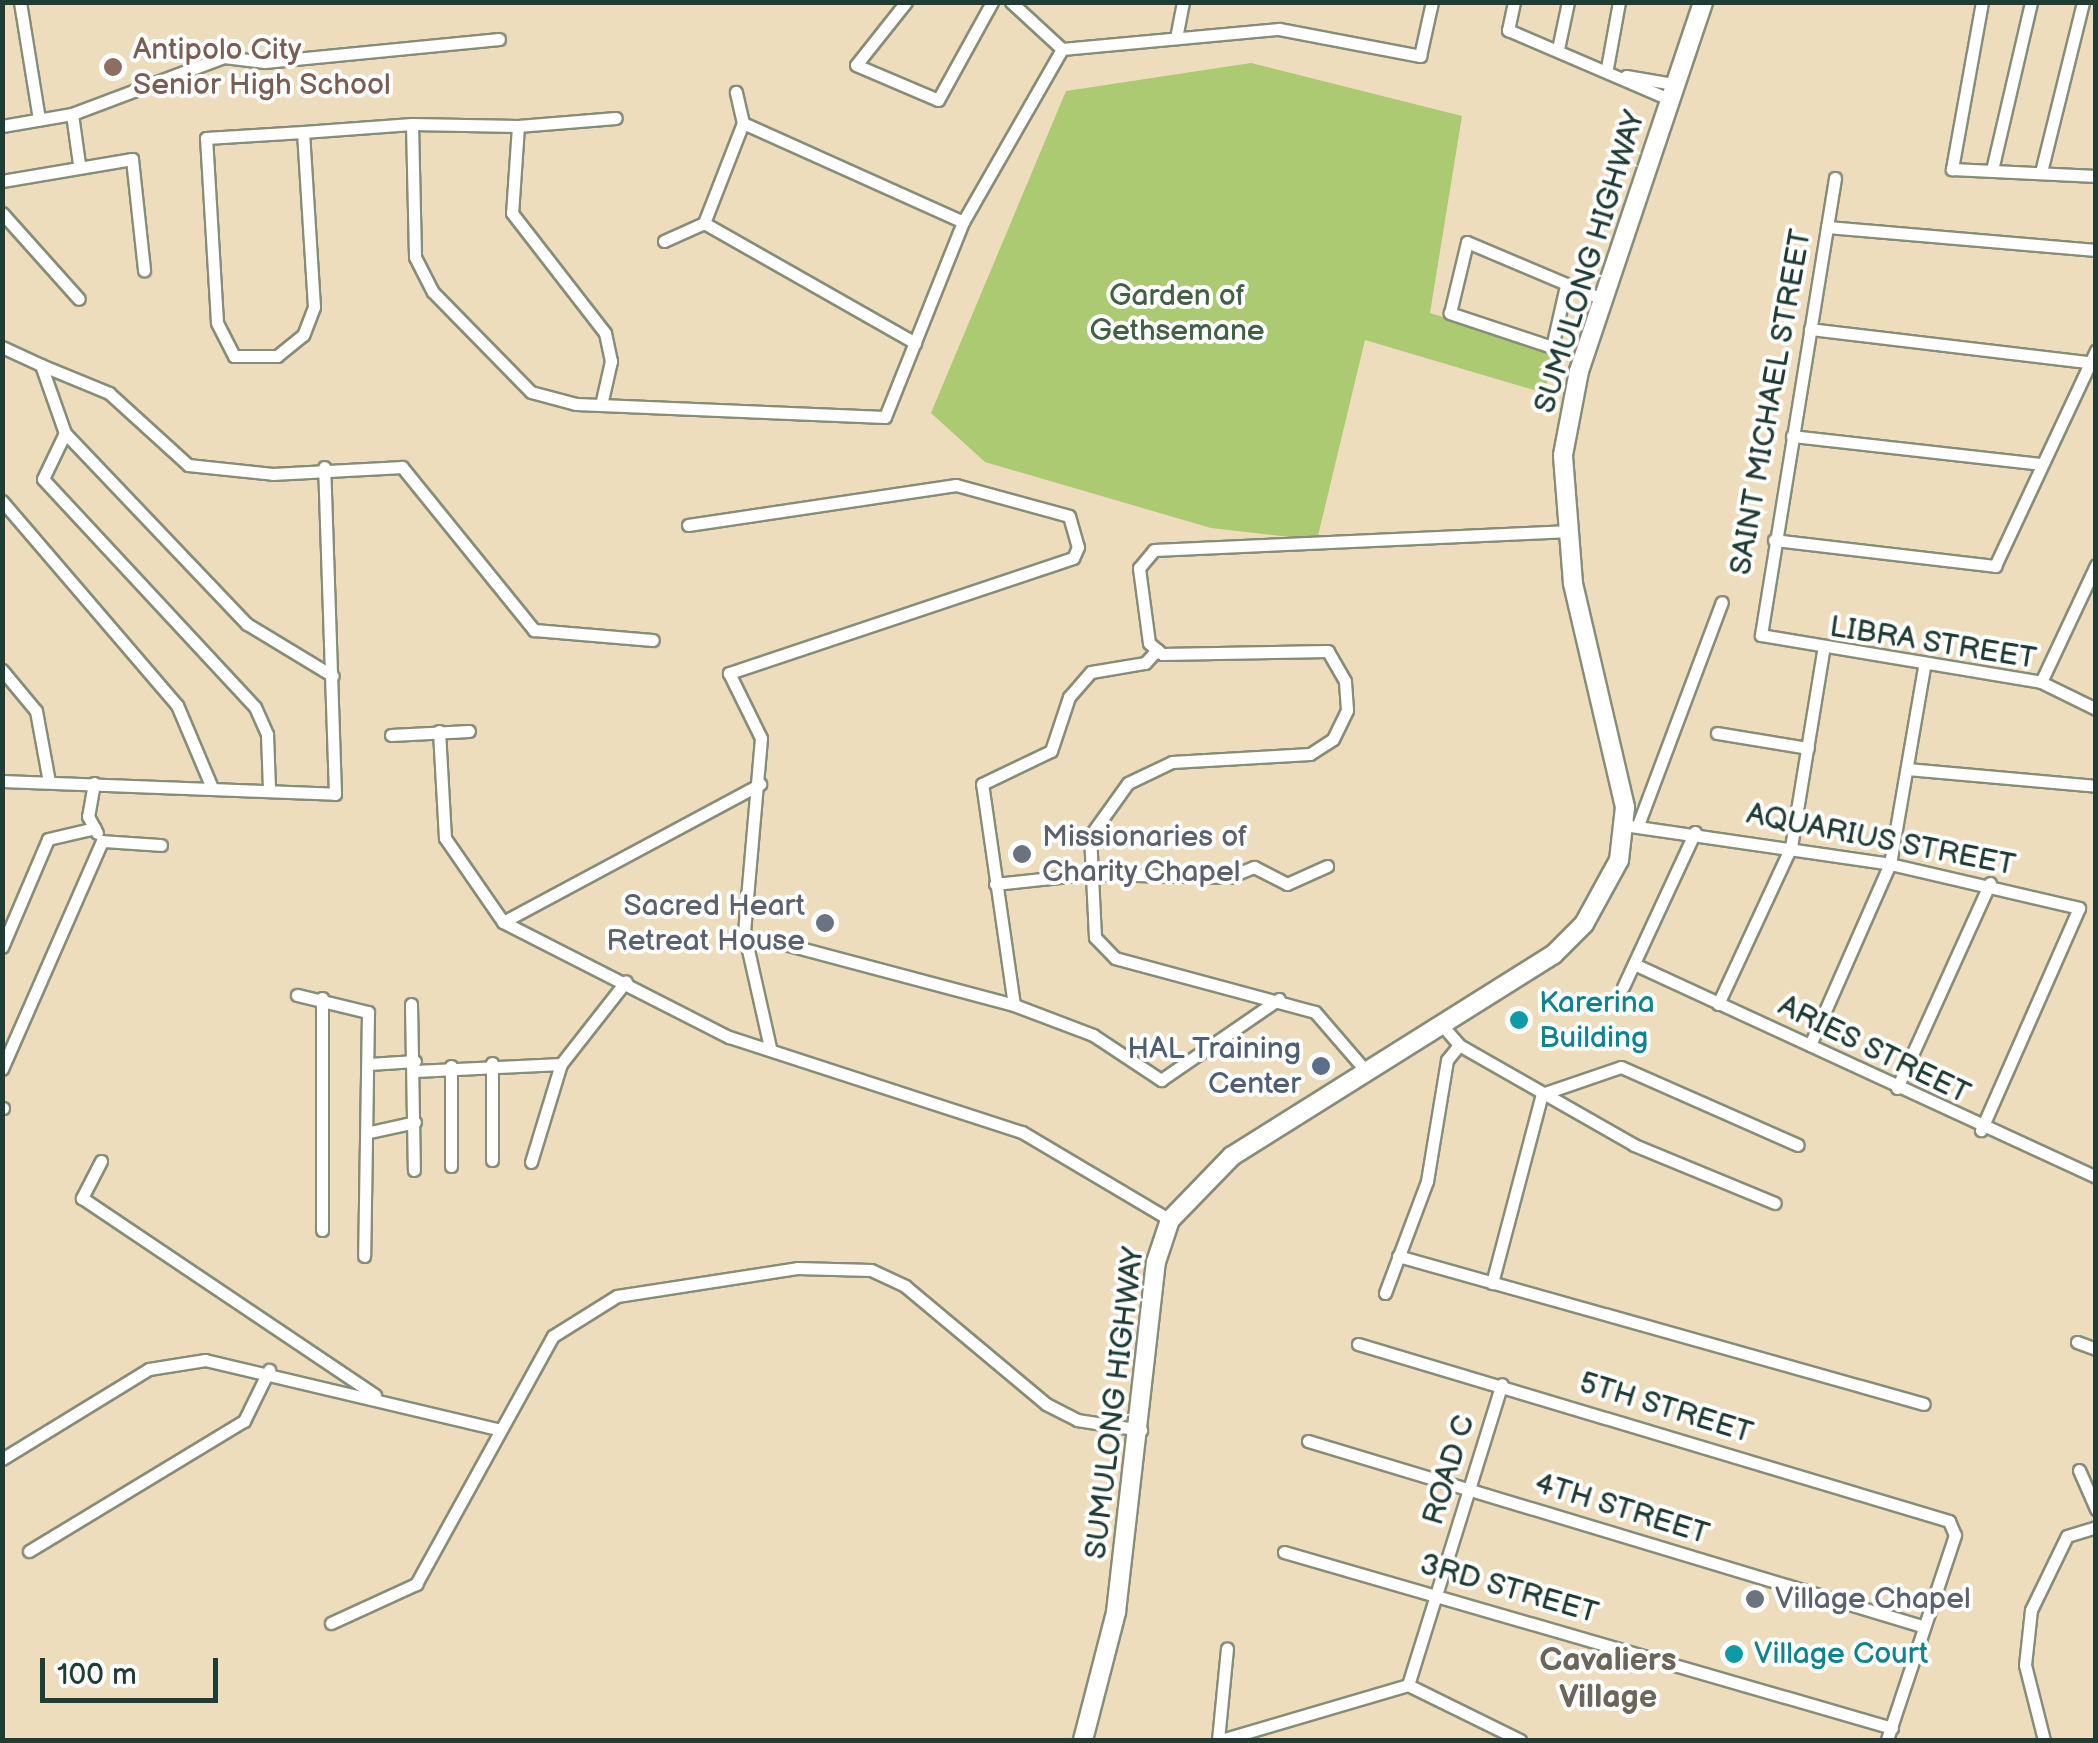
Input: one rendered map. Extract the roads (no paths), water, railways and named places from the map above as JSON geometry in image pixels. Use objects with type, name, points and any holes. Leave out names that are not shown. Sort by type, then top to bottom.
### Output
[{"type":"main road","name":"SUMULONG HIGHWAY","points":[[1083,1740],[1104,1678],[1141,1430],[1156,1262],[1170,1220],[1199,1180],[1571,939],[1619,860],[1631,825],[1565,530],[1566,432],[1602,299],[1703,2]]},
{"type":"street","points":[[20,2],[39,119]]},
{"type":"street","points":[[906,2],[856,65],[938,100],[992,2]]},
{"type":"street","points":[[1011,2],[1062,49],[1279,28],[1420,56],[1432,2]]},
{"type":"street","points":[[1176,38],[1182,2]]},
{"type":"street","points":[[1514,2],[1508,30],[1672,92]]},
{"type":"street","points":[[1558,49],[1568,2]]},
{"type":"street","points":[[1606,68],[1620,2]]},
{"type":"street","points":[[1982,2],[1952,169],[2096,176]]},
{"type":"street","points":[[1992,170],[2030,2]]},
{"type":"street","points":[[2041,172],[2083,2]]},
{"type":"street","points":[[2,126],[72,114],[224,57],[265,62],[498,39]]},
{"type":"street","points":[[412,124],[415,256],[433,292],[531,392],[602,404],[885,417],[963,222],[1062,49]]},
{"type":"street","points":[[664,241],[704,223],[743,123],[736,92]]},
{"type":"street","points":[[72,114],[78,164]]},
{"type":"street","points":[[303,132],[314,307],[303,335],[277,356],[234,356],[217,322],[206,138],[412,124],[518,126],[616,118]]},
{"type":"street","points":[[743,123],[963,222]]},
{"type":"street","points":[[518,126],[512,212],[610,343],[602,404]]},
{"type":"street","points":[[2,182],[78,164],[132,158],[144,270]]},
{"type":"street","name":"SAINT MICHAEL STREET","points":[[1760,634],[1835,178]]},
{"type":"street","points":[[2,213],[79,299]]},
{"type":"street","points":[[704,223],[915,342]]},
{"type":"street","points":[[1827,227],[2096,250]]},
{"type":"street","points":[[1564,290],[1552,347],[1450,313],[1467,242],[1564,290],[1602,299]]},
{"type":"street","points":[[1774,540],[1995,566],[2094,358],[1810,330]]},
{"type":"street","points":[[2,346],[109,393],[188,465],[273,474],[324,467],[402,467],[534,630],[653,640]]},
{"type":"street","points":[[41,365],[66,433],[247,624],[333,676]]},
{"type":"street","points":[[66,433],[43,479],[254,707],[267,734],[269,788]]},
{"type":"street","points":[[1792,436],[2041,464]]},
{"type":"street","points":[[2,780],[269,788],[335,794],[324,467]]},
{"type":"street","points":[[688,525],[956,485],[1070,516],[1078,547],[1073,558],[732,670],[728,684],[761,738],[760,784],[744,932],[770,1048]]},
{"type":"street","points":[[2,501],[177,705],[212,788]]},
{"type":"street","points":[[1157,650],[1139,568],[1154,550],[1565,530]]},
{"type":"street","points":[[2041,682],[2096,565]]},
{"type":"street","points":[[1631,825],[1722,602]]},
{"type":"street","name":"LIBRA STREET","points":[[1760,634],[1823,651],[2041,682],[2096,709]]},
{"type":"street","points":[[1014,1004],[982,784],[1051,751],[1068,697],[1091,672],[1145,663],[1157,650],[1328,651],[1345,681],[1347,710],[1333,739],[1310,754],[1172,762],[1139,776],[1094,824],[1088,874],[1095,937],[1108,954],[1315,1012],[1365,1070]]},
{"type":"street","points":[[1718,1004],[1791,846],[1823,651]]},
{"type":"street","points":[[1810,1045],[1890,864],[1924,667]]},
{"type":"street","points":[[2,670],[36,711],[49,782]]},
{"type":"street","points":[[438,731],[445,838],[504,922],[729,1037],[1022,1132],[1170,1220]]},
{"type":"street","points":[[391,735],[469,732]]},
{"type":"street","points":[[1716,734],[1808,748]]},
{"type":"street","points":[[1907,769],[2096,786]]},
{"type":"street","points":[[94,783],[95,828],[102,841]]},
{"type":"street","points":[[504,922],[760,784]]},
{"type":"street","name":"AQUARIUS STREET","points":[[1631,825],[1672,828],[1890,864],[1990,883],[2079,908],[1982,1130]]},
{"type":"street","points":[[2,947],[48,840],[95,828]]},
{"type":"street","points":[[1623,987],[1695,832]]},
{"type":"street","points":[[102,841],[160,845]]},
{"type":"street","points":[[2,1070],[102,841]]},
{"type":"street","points":[[995,884],[1088,874],[1229,877],[1259,867],[1287,884],[1326,866]]},
{"type":"street","points":[[1897,1088],[1990,883]]},
{"type":"street","points":[[785,944],[1014,1004],[1107,1042],[1162,1080],[1279,999]]},
{"type":"street","name":"ARIES STREET","points":[[1634,964],[1982,1130],[2096,1177]]},
{"type":"street","points":[[531,1162],[561,1064],[626,981]]},
{"type":"street","points":[[297,994],[364,1006],[370,1132],[364,1256]]},
{"type":"street","points":[[322,998],[322,1230]]},
{"type":"street","points":[[412,1004],[414,1170]]},
{"type":"street","points":[[1441,1024],[1458,1045],[1634,1145],[1775,1203]]},
{"type":"street","points":[[1385,1293],[1427,1181],[1447,1060],[1458,1045]]},
{"type":"street","points":[[492,1063],[492,1160]]},
{"type":"street","points":[[369,1064],[561,1064]]},
{"type":"street","points":[[451,1066],[452,1166]]},
{"type":"street","points":[[1542,1094],[1620,1067],[1798,1145]]},
{"type":"street","points":[[1492,1284],[1542,1094]]},
{"type":"street","points":[[370,1132],[414,1122]]},
{"type":"street","points":[[101,1161],[82,1198],[387,1403]]},
{"type":"street","points":[[1398,1256],[1924,1404]]},
{"type":"street","points":[[332,1623],[416,1584],[497,1430],[553,1336],[617,1296],[837,1267],[905,1286],[1046,1404],[1077,1420],[1141,1430]]},
{"type":"street","points":[[2077,1342],[2096,1350]]},
{"type":"street","name":"5TH STREET","points":[[1358,1344],[1502,1384],[1955,1530],[1922,1626]]},
{"type":"street","points":[[2,1460],[150,1369],[204,1360],[269,1370],[497,1430]]},
{"type":"street","points":[[29,1551],[244,1420],[269,1370]]},
{"type":"street","name":"ROAD C","points":[[1408,1686],[1502,1384]]},
{"type":"street","name":"4TH STREET","points":[[1308,1441],[1922,1626]]},
{"type":"street","points":[[2079,1470],[2096,1510]]},
{"type":"street","points":[[2044,1740],[2025,1665],[2031,1610],[2067,1536],[2096,1527]]},
{"type":"street","name":"3RD STREET","points":[[1284,1552],[1437,1593],[1890,1734]]},
{"type":"street","points":[[1890,1734],[1922,1626]]},
{"type":"street","points":[[1227,1648],[1220,1740],[1408,1686],[1520,1740]]},
{"type":"place","name":"Antipolo City Senior High School","points":[[113,67]]},
{"type":"place","name":"Missionaries of Charity Chapel","points":[[1022,854]]},
{"type":"place","name":"Sacred Heart Retreat House","points":[[825,923]]},
{"type":"place","name":"Karerina Building","points":[[1519,1020]]},
{"type":"place","name":"HAL Training Center","points":[[1321,1066]]},
{"type":"place","name":"Village Chapel","points":[[1755,1599]]},
{"type":"place","name":"Village Court","points":[[1734,1654]]},
{"type":"district","name":"Cavaliers Village","points":[[1608,1680]]},
{"type":"park label","name":"Garden of Gethsemane","points":[[1177,313]]}]
